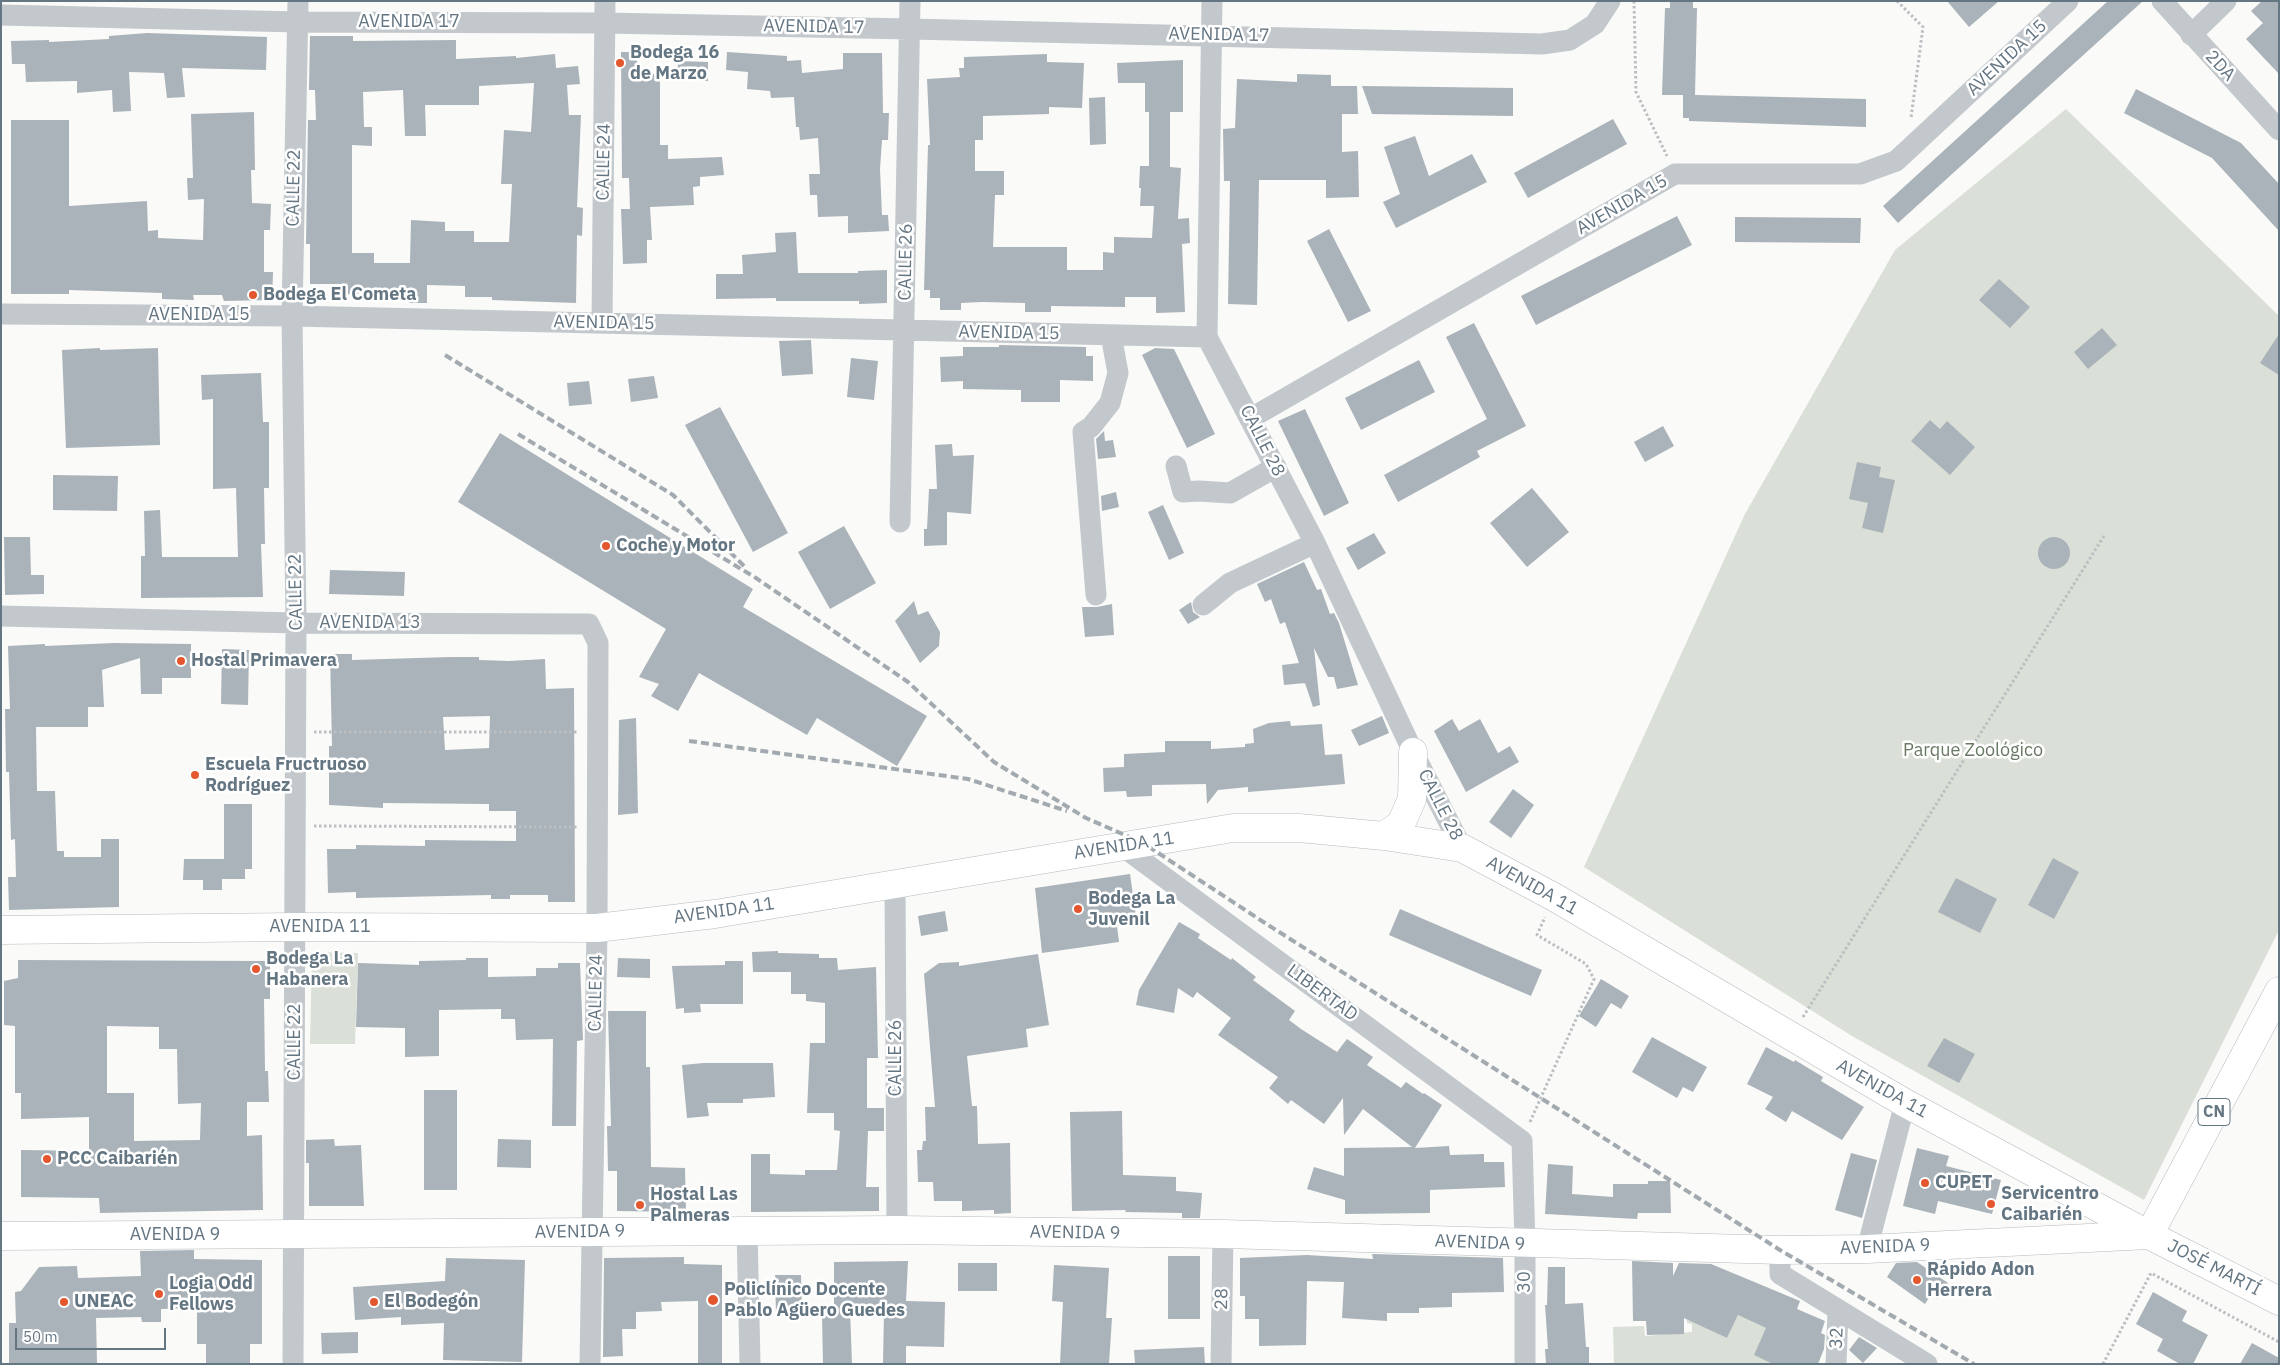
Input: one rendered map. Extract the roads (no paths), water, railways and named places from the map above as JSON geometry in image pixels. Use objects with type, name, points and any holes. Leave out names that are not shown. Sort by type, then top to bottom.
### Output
[{"type":"main road","points":[[1384,836],[1402,824],[1412,799],[1413,752]]},
{"type":"main road","name":"AVENIDA 11","points":[[1,930],[296,927],[597,928],[715,914],[1233,828],[1299,828],[1384,836],[1462,848],[1554,897],[1905,1103],[2149,1234]]},
{"type":"main road","name":"CN","points":[[2149,1234],[2279,990]]},
{"type":"main road","name":"AVENIDA 9","points":[[1,1236],[897,1230],[1223,1234],[1780,1250],[1867,1249],[2149,1234]]},
{"type":"main road","name":"JOSÉ MARTÍ","points":[[2149,1234],[2279,1300]]},
{"type":"street","name":"CALLE 24","points":[[602,323],[605,1]]},
{"type":"street","name":"CALLE 26","points":[[900,522],[910,1]]},
{"type":"street","name":"CALLE 28","points":[[1212,1],[1207,337],[1316,543],[1413,752],[1462,848]]},
{"type":"street","name":"AVENIDA 17","points":[[1,15],[298,11],[605,23],[1211,35],[1542,44],[1570,40],[1595,24],[1610,1]]},
{"type":"street","name":"AVENIDA 15","points":[[1251,418],[1676,174],[1860,174],[1896,161],[2068,1]]},
{"type":"street","name":"2DA","points":[[2162,1],[2279,130]]},
{"type":"street","points":[[2191,35],[2226,1]]},
{"type":"street","name":"CALLE 22","points":[[293,1364],[296,623],[292,316],[298,11]]},
{"type":"street","name":"AVENIDA 15","points":[[1,314],[292,316],[1207,337]]},
{"type":"street","points":[[1096,595],[1083,432],[1091,427],[1110,403],[1118,373],[1111,335]]},
{"type":"street","points":[[1176,466],[1183,492],[1230,493],[1276,467]]},
{"type":"street","points":[[1203,605],[1230,583],[1316,543]]},
{"type":"street","name":"AVENIDA 13","points":[[1,616],[296,623],[589,624]]},
{"type":"street","name":"CALLE 24","points":[[589,624],[598,643],[597,928],[590,1364]]},
{"type":"street","name":"LIBERTAD","points":[[1122,846],[1522,1141]]},
{"type":"street","name":"CALLE 26","points":[[895,885],[897,1230]]},
{"type":"street","points":[[1867,1249],[1905,1103]]},
{"type":"street","name":"30","points":[[1522,1141],[1525,1244],[1525,1364]]},
{"type":"street","points":[[747,1230],[750,1364]]},
{"type":"street","name":"28","points":[[1221,1364],[1223,1234]]},
{"type":"street","points":[[1780,1250],[1780,1274],[1838,1312],[1927,1364]]},
{"type":"street","name":"32","points":[[1836,1364],[1838,1312]]},
{"type":"railway","points":[[445,355],[673,495],[744,566]]},
{"type":"railway","points":[[518,434],[756,578],[908,682],[994,762],[1086,818],[1143,843],[1265,923],[1780,1250],[1974,1364]]},
{"type":"railway","points":[[689,741],[968,779],[1067,811]]},
{"type":"place","name":"Bodega 16 de Marzo","points":[[620,63]]},
{"type":"place","name":"Bodega El Cometa","points":[[253,295]]},
{"type":"place","name":"Coche y Motor","points":[[606,546]]},
{"type":"place","name":"Hostal Primavera","points":[[181,661]]},
{"type":"place","name":"Escuela Fructruoso Rodríguez","points":[[195,775]]},
{"type":"place","name":"Bodega La Juvenil","points":[[1078,909]]},
{"type":"place","name":"Bodega La Habanera","points":[[256,969]]},
{"type":"place","name":"PCC Caibarién","points":[[47,1159]]},
{"type":"place","name":"CUPET","points":[[1925,1183]]},
{"type":"place","name":"Servicentro Caibarién","points":[[1991,1204]]},
{"type":"place","name":"Hostal Las Palmeras","points":[[640,1205]]},
{"type":"place","name":"Rápido Adon Herrera","points":[[1917,1280]]},
{"type":"place","name":"Logia Odd Fellows","points":[[159,1294]]},
{"type":"place","name":"Policlínico Docente Pablo Agüero Guedes","points":[[713,1300]]},
{"type":"place","name":"UNEAC","points":[[64,1302]]},
{"type":"place","name":"El Bodegón","points":[[374,1302]]},
{"type":"park label","name":"Parque Zoológico","points":[[1973,751]]}]
